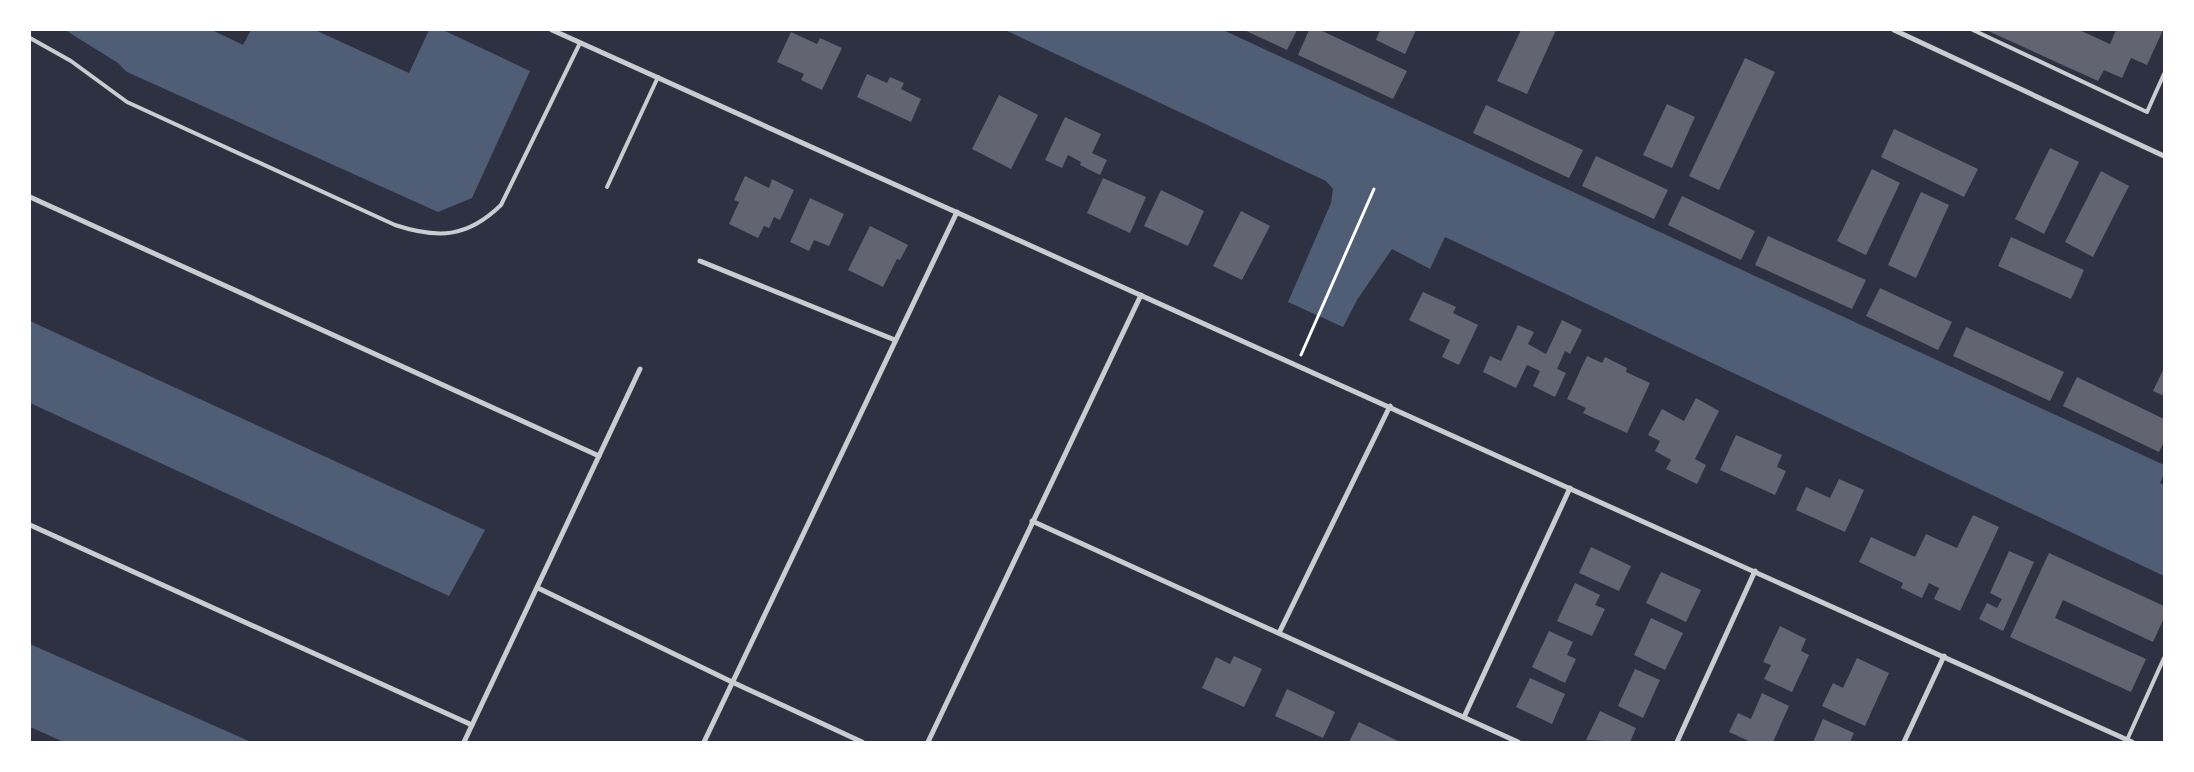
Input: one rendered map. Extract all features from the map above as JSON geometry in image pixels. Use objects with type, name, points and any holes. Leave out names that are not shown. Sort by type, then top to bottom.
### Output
[{"type":"street","points":[[552,30],[1390,406],[2128,741]]},
{"type":"street","points":[[1894,30],[2164,156]]},
{"type":"street","points":[[30,197],[599,456]]},
{"type":"street","points":[[704,742],[957,212]]},
{"type":"street","points":[[700,261],[896,340]]},
{"type":"street","points":[[928,742],[1141,294]]},
{"type":"street","points":[[464,742],[640,369]]},
{"type":"street","points":[[1278,633],[1390,406]]},
{"type":"street","points":[[1464,717],[1570,488]]},
{"type":"street","points":[[1032,521],[1518,742]]},
{"type":"street","points":[[30,525],[472,725]]},
{"type":"street","points":[[1677,742],[1755,571]]},
{"type":"street","points":[[538,588],[732,682],[862,742]]},
{"type":"street","points":[[1904,742],[1944,656]]},
{"type":"lane","points":[[1973,30],[2147,112],[2164,74]]},
{"type":"lane","points":[[30,38],[71,61],[127,102],[395,225],[418,233],[438,235],[464,230],[488,217],[501,205],[580,42]]},
{"type":"lane","points":[[607,187],[658,78]]},
{"type":"lane","points":[[2128,741],[2164,658]]},
{"type":"path","points":[[1297,365],[1374,189]]},
{"type":"water","points":[[65,30],[212,30],[243,45],[251,30],[315,30],[409,73],[429,30],[443,30],[530,71],[472,198],[438,212],[127,72],[118,63]]},
{"type":"water","points":[[1005,30],[1223,30],[2164,465],[2164,474],[2160,483],[2164,485],[2164,576],[1445,237],[1430,269],[1392,249],[1357,300],[1343,327],[1288,302],[1331,203],[1333,189],[1326,181]]},
{"type":"water","points":[[30,321],[485,530],[449,596],[30,403]]},
{"type":"water","points":[[30,644],[251,742],[64,742],[30,727]]},
{"type":"building","points":[[1244,30],[1297,30],[1287,50]]},
{"type":"building","points":[[1309,30],[1320,30],[1407,71],[1393,99],[1298,55]]},
{"type":"building","points":[[1380,30],[1416,30],[1405,54],[1376,40]]},
{"type":"building","points":[[1521,30],[1556,30],[1527,94],[1497,81]]},
{"type":"building","points":[[1986,30],[2079,30],[2110,44],[2116,30],[2163,30],[2147,65],[2131,58],[2122,78],[2104,70],[2098,81]]},
{"type":"building","points":[[791,32],[817,44],[820,38],[842,48],[822,90],[801,80],[804,74],[777,62]]},
{"type":"building","points":[[1745,58],[1775,72],[1719,190],[1689,176]]},
{"type":"building","points":[[867,74],[887,83],[890,77],[904,83],[901,89],[921,99],[911,122],[857,97]]},
{"type":"building","points":[[999,95],[1038,115],[1011,169],[972,149]]},
{"type":"building","points":[[1667,104],[1695,117],[1672,168],[1643,155]]},
{"type":"building","points":[[1486,105],[1583,150],[1569,178],[1473,133]]},
{"type":"building","points":[[1065,117],[1101,134],[1092,153],[1107,160],[1100,175],[1080,165],[1081,162],[1068,155],[1062,168],[1045,160]]},
{"type":"building","points":[[1894,129],[1978,169],[1964,197],[1881,157]]},
{"type":"building","points":[[2050,148],[2079,162],[2044,234],[2015,219]]},
{"type":"building","points":[[1596,156],[1668,190],[1654,219],[1582,186]]},
{"type":"building","points":[[1872,169],[1900,183],[1866,255],[1837,241]]},
{"type":"building","points":[[2101,171],[2129,186],[2093,257],[2065,242]]},
{"type":"building","points":[[745,176],[769,188],[772,179],[794,190],[780,220],[774,217],[769,228],[764,226],[758,238],[729,224],[739,202],[734,200]]},
{"type":"building","points":[[1103,178],[1146,197],[1130,233],[1087,213]]},
{"type":"building","points":[[1161,190],[1204,211],[1188,246],[1144,226]]},
{"type":"building","points":[[1921,192],[1949,205],[1916,278],[1888,265]]},
{"type":"building","points":[[1682,196],[1755,231],[1741,260],[1668,225]]},
{"type":"building","points":[[810,198],[844,214],[829,246],[814,240],[809,251],[790,242]]},
{"type":"building","points":[[1241,211],[1270,226],[1242,280],[1213,266]]},
{"type":"building","points":[[870,226],[908,245],[900,260],[897,259],[883,287],[848,270]]},
{"type":"building","points":[[1768,236],[1866,280],[1852,309],[1755,265]]},
{"type":"building","points":[[2011,237],[2084,270],[2071,299],[1998,266]]},
{"type":"building","points":[[1880,288],[1952,322],[1938,350],[1866,316]]},
{"type":"building","points":[[1423,292],[1456,307],[1453,313],[1478,325],[1459,365],[1442,357],[1450,340],[1409,320]]},
{"type":"building","points":[[1562,320],[1582,330],[1570,354],[1565,351],[1557,369],[1566,373],[1555,397],[1533,386],[1540,371],[1527,365],[1516,388],[1483,372],[1490,356],[1501,361],[1518,325],[1534,332],[1528,344],[1546,354]]},
{"type":"building","points":[[1966,327],[2064,372],[2050,401],[1953,356]]},
{"type":"building","points":[[1587,356],[1602,363],[1605,357],[1627,368],[1626,372],[1650,383],[1627,433],[1583,413],[1586,408],[1567,399]]},
{"type":"building","points":[[2164,368],[2164,396],[2153,391]]},
{"type":"building","points":[[2077,377],[2164,419],[2164,442],[2159,452],[2063,406]]},
{"type":"building","points":[[1696,398],[1719,411],[1695,459],[1706,465],[1697,484],[1666,469],[1671,460],[1655,451],[1660,441],[1648,435],[1662,409],[1684,421]]},
{"type":"building","points":[[1736,435],[1782,455],[1777,467],[1786,471],[1775,495],[1720,470]]},
{"type":"building","points":[[1839,479],[1864,490],[1845,532],[1796,510],[1806,487],[1830,498]]},
{"type":"building","points":[[1973,515],[1999,527],[1960,611],[1934,599],[1939,588],[1929,583],[1922,598],[1901,588],[1903,583],[1859,562],[1871,537],[1915,557],[1926,534],[1957,548]]},
{"type":"building","points":[[1591,547],[1631,566],[1619,591],[1579,573]]},
{"type":"building","points":[[2009,551],[2034,562],[2003,631],[1979,619],[1987,603],[1997,608],[2002,599],[1990,593]]},
{"type":"building","points":[[2049,553],[2164,606],[2164,618],[2153,642],[2063,600],[2055,618],[2146,659],[2131,692],[2010,637]]},
{"type":"building","points":[[1661,572],[1701,590],[1686,622],[1646,603]]},
{"type":"building","points":[[1575,583],[1600,595],[1595,605],[1605,609],[1592,636],[1557,621]]},
{"type":"building","points":[[1651,618],[1683,633],[1665,670],[1634,655]]},
{"type":"building","points":[[1780,626],[1806,639],[1801,651],[1809,655],[1792,692],[1764,679],[1771,665],[1763,662]]},
{"type":"building","points":[[1549,631],[1573,642],[1567,655],[1576,659],[1565,683],[1532,667]]},
{"type":"building","points":[[1234,656],[1262,669],[1244,707],[1202,688],[1216,657],[1230,664]]},
{"type":"building","points":[[1857,658],[1889,673],[1865,726],[1822,706],[1833,683],[1843,688]]},
{"type":"building","points":[[1635,669],[1660,680],[1643,718],[1618,706]]},
{"type":"building","points":[[1530,678],[1565,694],[1552,724],[1516,707]]},
{"type":"building","points":[[1287,689],[1335,712],[1323,738],[1275,716]]},
{"type":"building","points":[[1762,693],[1789,706],[1773,742],[1751,742],[1729,732],[1738,713],[1751,719]]},
{"type":"building","points":[[1600,711],[1636,728],[1630,742],[1586,740]]},
{"type":"building","points":[[1823,719],[1854,733],[1850,742],[1813,742]]},
{"type":"building","points":[[1359,722],[1400,742],[1349,742]]}]
